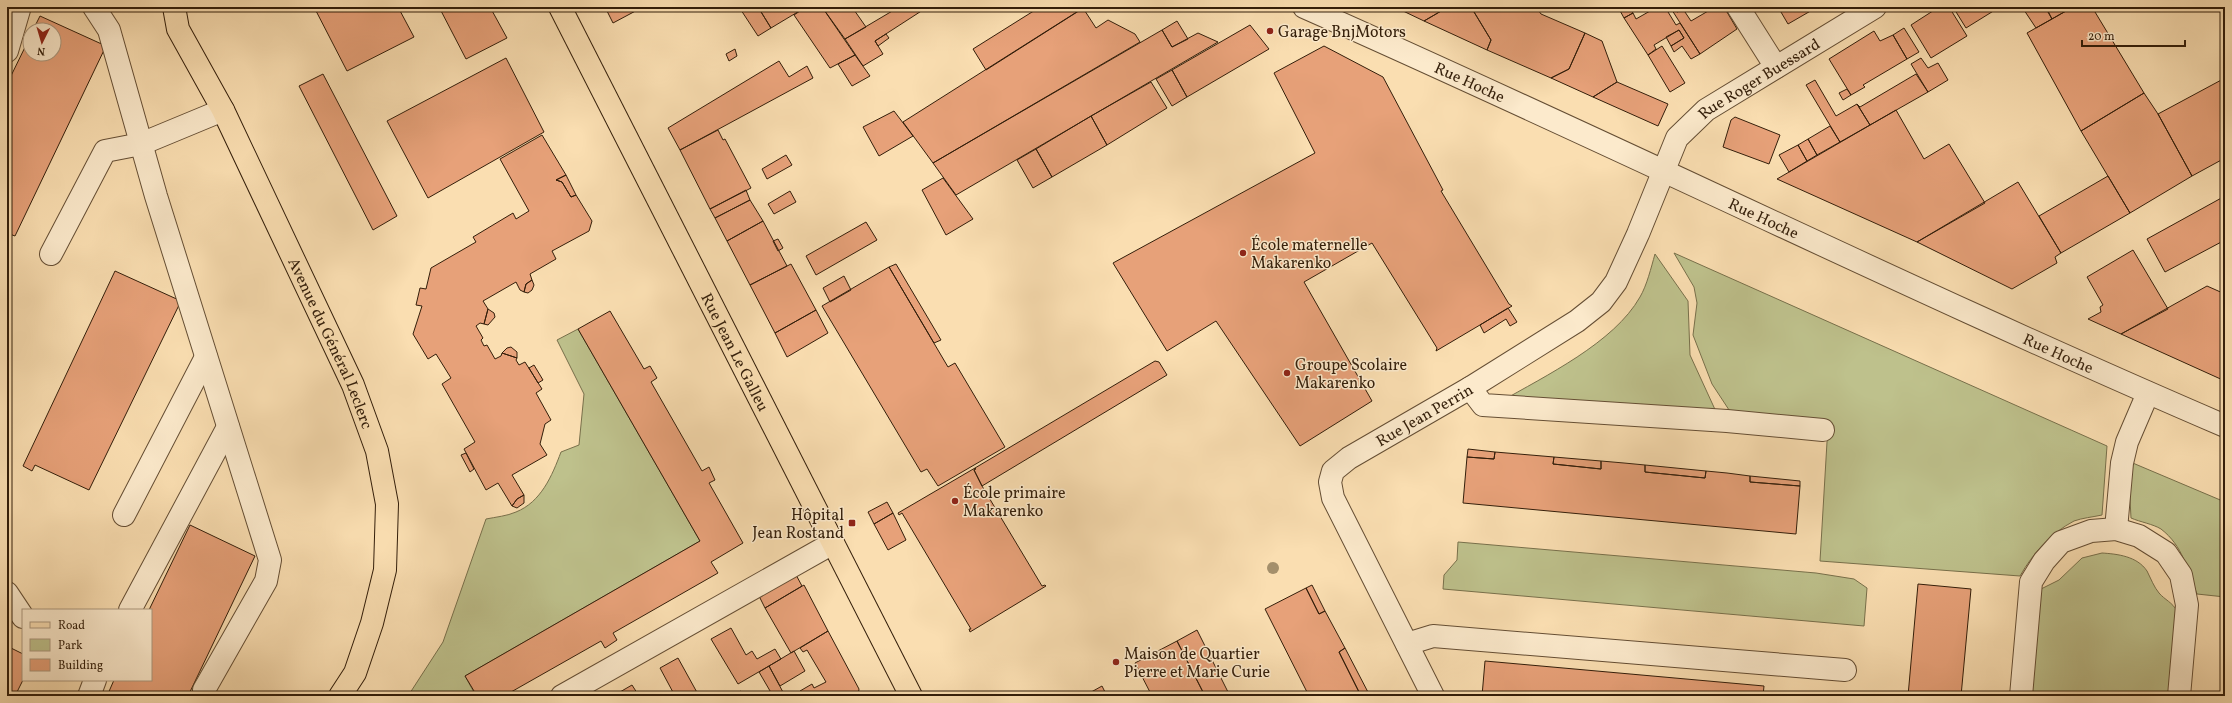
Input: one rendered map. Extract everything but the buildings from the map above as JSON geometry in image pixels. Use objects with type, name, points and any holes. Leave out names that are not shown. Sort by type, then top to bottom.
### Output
[{"type":"main road","name":"Avenue du Général Leclerc","points":[[174,7],[178,29],[224,110],[353,385],[377,452],[387,504],[385,570],[372,623],[355,673],[340,696]]},
{"type":"main road","name":"Rue Jean Le Galleu","points":[[560,7],[911,696]]},
{"type":"street","points":[[94,7],[109,30],[140,144],[270,560],[266,581],[204,690]]},
{"type":"street","name":"Rue Hoche","points":[[1304,7],[1664,170],[1998,326],[2225,426]]},
{"type":"street","points":[[1738,7],[1776,67]]},
{"type":"street","name":"Rue Roger Buessard","points":[[1664,170],[1677,138],[1706,110],[1875,7]]},
{"type":"street","points":[[7,51],[17,11]]},
{"type":"street","points":[[51,254],[105,151],[140,144],[224,110]]},
{"type":"street","name":"Rue Jean Perrin","points":[[1433,696],[1333,498],[1330,482],[1333,472],[1349,458],[1470,388],[1577,321],[1601,302],[1616,282],[1638,234],[1664,170]]},
{"type":"street","points":[[124,515],[206,357]]},
{"type":"street","points":[[1470,388],[1483,405],[1727,421],[1823,430]]},
{"type":"street","points":[[2116,529],[2122,463],[2127,442],[2148,393]]},
{"type":"street","points":[[131,609],[228,427]]},
{"type":"street","points":[[2021,696],[2031,582],[2044,561],[2061,542],[2091,531],[2116,529],[2139,536],[2166,553],[2181,575],[2187,605],[2179,696]]},
{"type":"street","points":[[562,696],[833,543]]},
{"type":"street","points":[[7,594],[22,616]]},
{"type":"street","points":[[1407,644],[1433,636],[1845,670]]},
{"type":"street","points":[[89,696],[95,681]]},
{"type":"green space","points":[[1674,253],[2107,446],[2102,515],[2074,521],[2058,531],[2043,544],[2020,576],[1820,561],[1828,425],[1733,416],[1712,384],[1693,335],[1697,303],[1694,287]]},
{"type":"green space","points":[[1655,254],[1688,301],[1690,355],[1718,416],[1500,402],[1577,357],[1596,344],[1613,329],[1628,314],[1640,297],[1647,282]]},
{"type":"green space","points":[[578,329],[700,541],[465,676],[476,696],[408,696],[443,642],[486,519],[513,513],[525,508],[539,495],[554,470],[561,452],[579,445],[584,394],[557,340]]},
{"type":"green space","points":[[2128,461],[2225,502],[2225,597],[2197,594],[2184,558],[2168,536],[2158,527],[2131,518]]},
{"type":"green space","points":[[1458,542],[1816,573],[1854,579],[1867,588],[1864,626],[1443,589],[1444,575],[1457,560]]},
{"type":"green space","points":[[2102,553],[2120,555],[2138,562],[2147,571],[2159,593],[2173,605],[2177,611],[2179,696],[2021,696],[2041,589],[2059,580],[2082,558]]},
{"type":"place","name":"Garage BnjMotors","points":[[1270,31]]},
{"type":"place","name":"École maternelle Makarenko","points":[[1243,253]]},
{"type":"place","name":"Groupe Scolaire Makarenko","points":[[1287,373]]},
{"type":"place","name":"École primaire Makarenko","points":[[955,501]]},
{"type":"place","name":"Hôpital Jean Rostand","points":[[852,523]]},
{"type":"place","name":"Maison de Quartier Pierre et Marie Curie","points":[[1116,662]]}]
